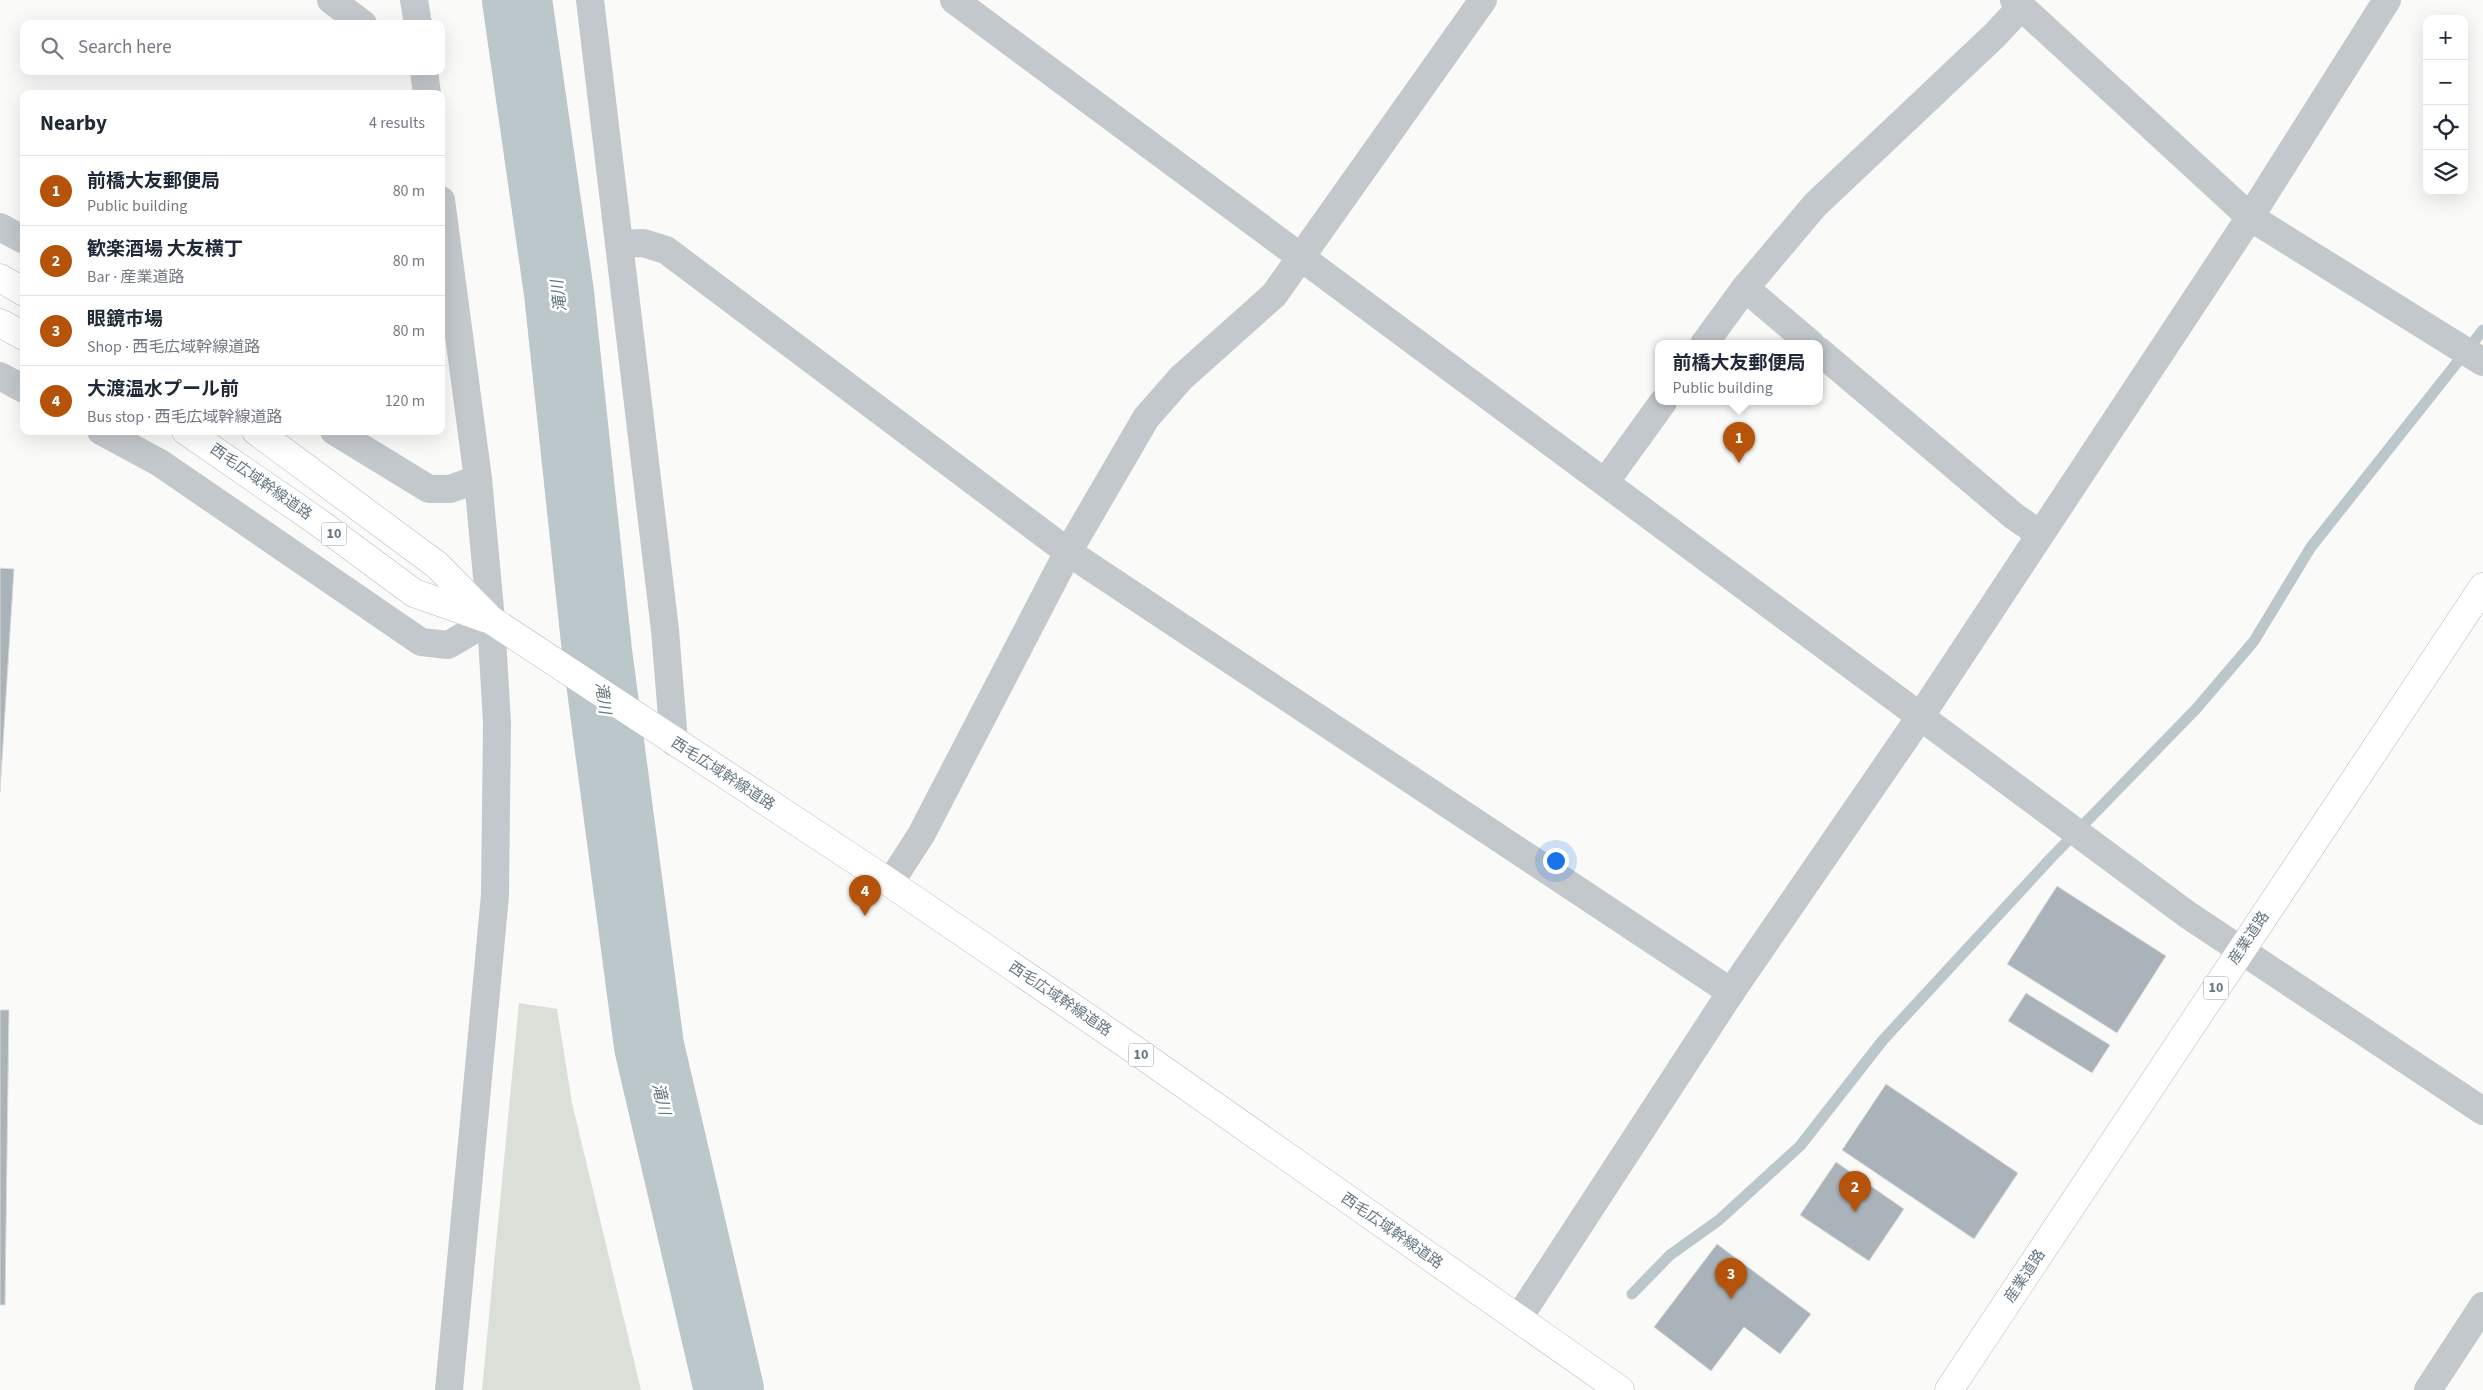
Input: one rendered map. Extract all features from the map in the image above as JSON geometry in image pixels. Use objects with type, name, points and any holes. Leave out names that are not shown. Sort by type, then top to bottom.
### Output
[{"type":"main road","points":[[0,278],[20,290]]},
{"type":"main road","points":[[0,323],[20,334]]},
{"type":"main road","name":"西毛広域幹線道路","points":[[192,435],[259,480],[414,593],[491,620]]},
{"type":"main road","name":"西毛広域幹線道路","points":[[261,435],[437,565],[491,620],[525,644],[890,883],[1135,1050],[1620,1390]]},
{"type":"main road","name":"産業道路","points":[[1949,1390],[2483,587]]},
{"type":"street","points":[[331,0],[358,20]]},
{"type":"street","points":[[414,0],[417,20]]},
{"type":"street","points":[[590,0],[665,630],[665,736]]},
{"type":"street","points":[[890,883],[921,836],[1068,552],[1146,418],[1181,378],[1274,295],[1483,0]]},
{"type":"street","points":[[1518,1319],[1731,992],[1920,717],[2250,216],[2388,0]]},
{"type":"street","points":[[1707,340],[1745,288],[1815,205],[1995,35],[2017,4],[2250,216],[2483,362]]},
{"type":"street","points":[[971,5],[1300,256],[1606,481],[2188,915],[2483,1111]]},
{"type":"street","points":[[425,75],[426,90]]},
{"type":"street","points":[[0,227],[20,238]]},
{"type":"street","points":[[445,230],[478,479],[491,620],[497,723],[495,895],[449,1390]]},
{"type":"street","points":[[620,244],[643,242],[666,250],[1068,552],[1731,992]]},
{"type":"street","points":[[1745,288],[1806,340]]},
{"type":"street","points":[[1823,354],[2016,517],[2040,534]]},
{"type":"street","points":[[0,376],[20,387]]},
{"type":"street","points":[[1606,481],[1661,405]]},
{"type":"street","points":[[109,435],[160,463],[421,642],[448,645],[491,620]]},
{"type":"street","points":[[340,435],[428,489],[450,489],[478,479]]},
{"type":"street","points":[[2428,1390],[2483,1306]]},
{"type":"shaded area","points":[[519,1003],[557,1009],[572,1103],[641,1390],[482,1390]]},
{"type":"building","points":[[0,568],[14,569],[0,792]]},
{"type":"building","points":[[2057,886],[2166,956],[2117,1033],[2007,964]]},
{"type":"building","points":[[2026,993],[2110,1045],[2092,1073],[2008,1021]]},
{"type":"building","points":[[0,1010],[9,1010],[5,1305],[0,1305]]},
{"type":"building","points":[[1886,1084],[2018,1173],[1974,1239],[1842,1150]]},
{"type":"building","points":[[1836,1162],[1904,1209],[1869,1261],[1800,1215]]},
{"type":"building","points":[[1717,1244],[1811,1314],[1780,1354],[1744,1327],[1711,1371],[1654,1327]]},
{"type":"waterway","name":"滝川","points":[[517,0],[559,293],[597,651],[649,1046],[729,1390]]},
{"type":"waterway","points":[[1632,1294],[1670,1255],[1719,1220],[1800,1146],[1883,1040],[2050,859],[2196,709],[2254,641],[2311,547],[2483,330]]},
{"type":"place","name":"前橋大友郵便局","points":[[1739,463]]},
{"type":"place","name":"大渡温水プール前","points":[[865,916]]},
{"type":"place","name":"歓楽酒場 大友横丁","points":[[1855,1212]]},
{"type":"place","name":"眼鏡市場","points":[[1731,1299]]}]
